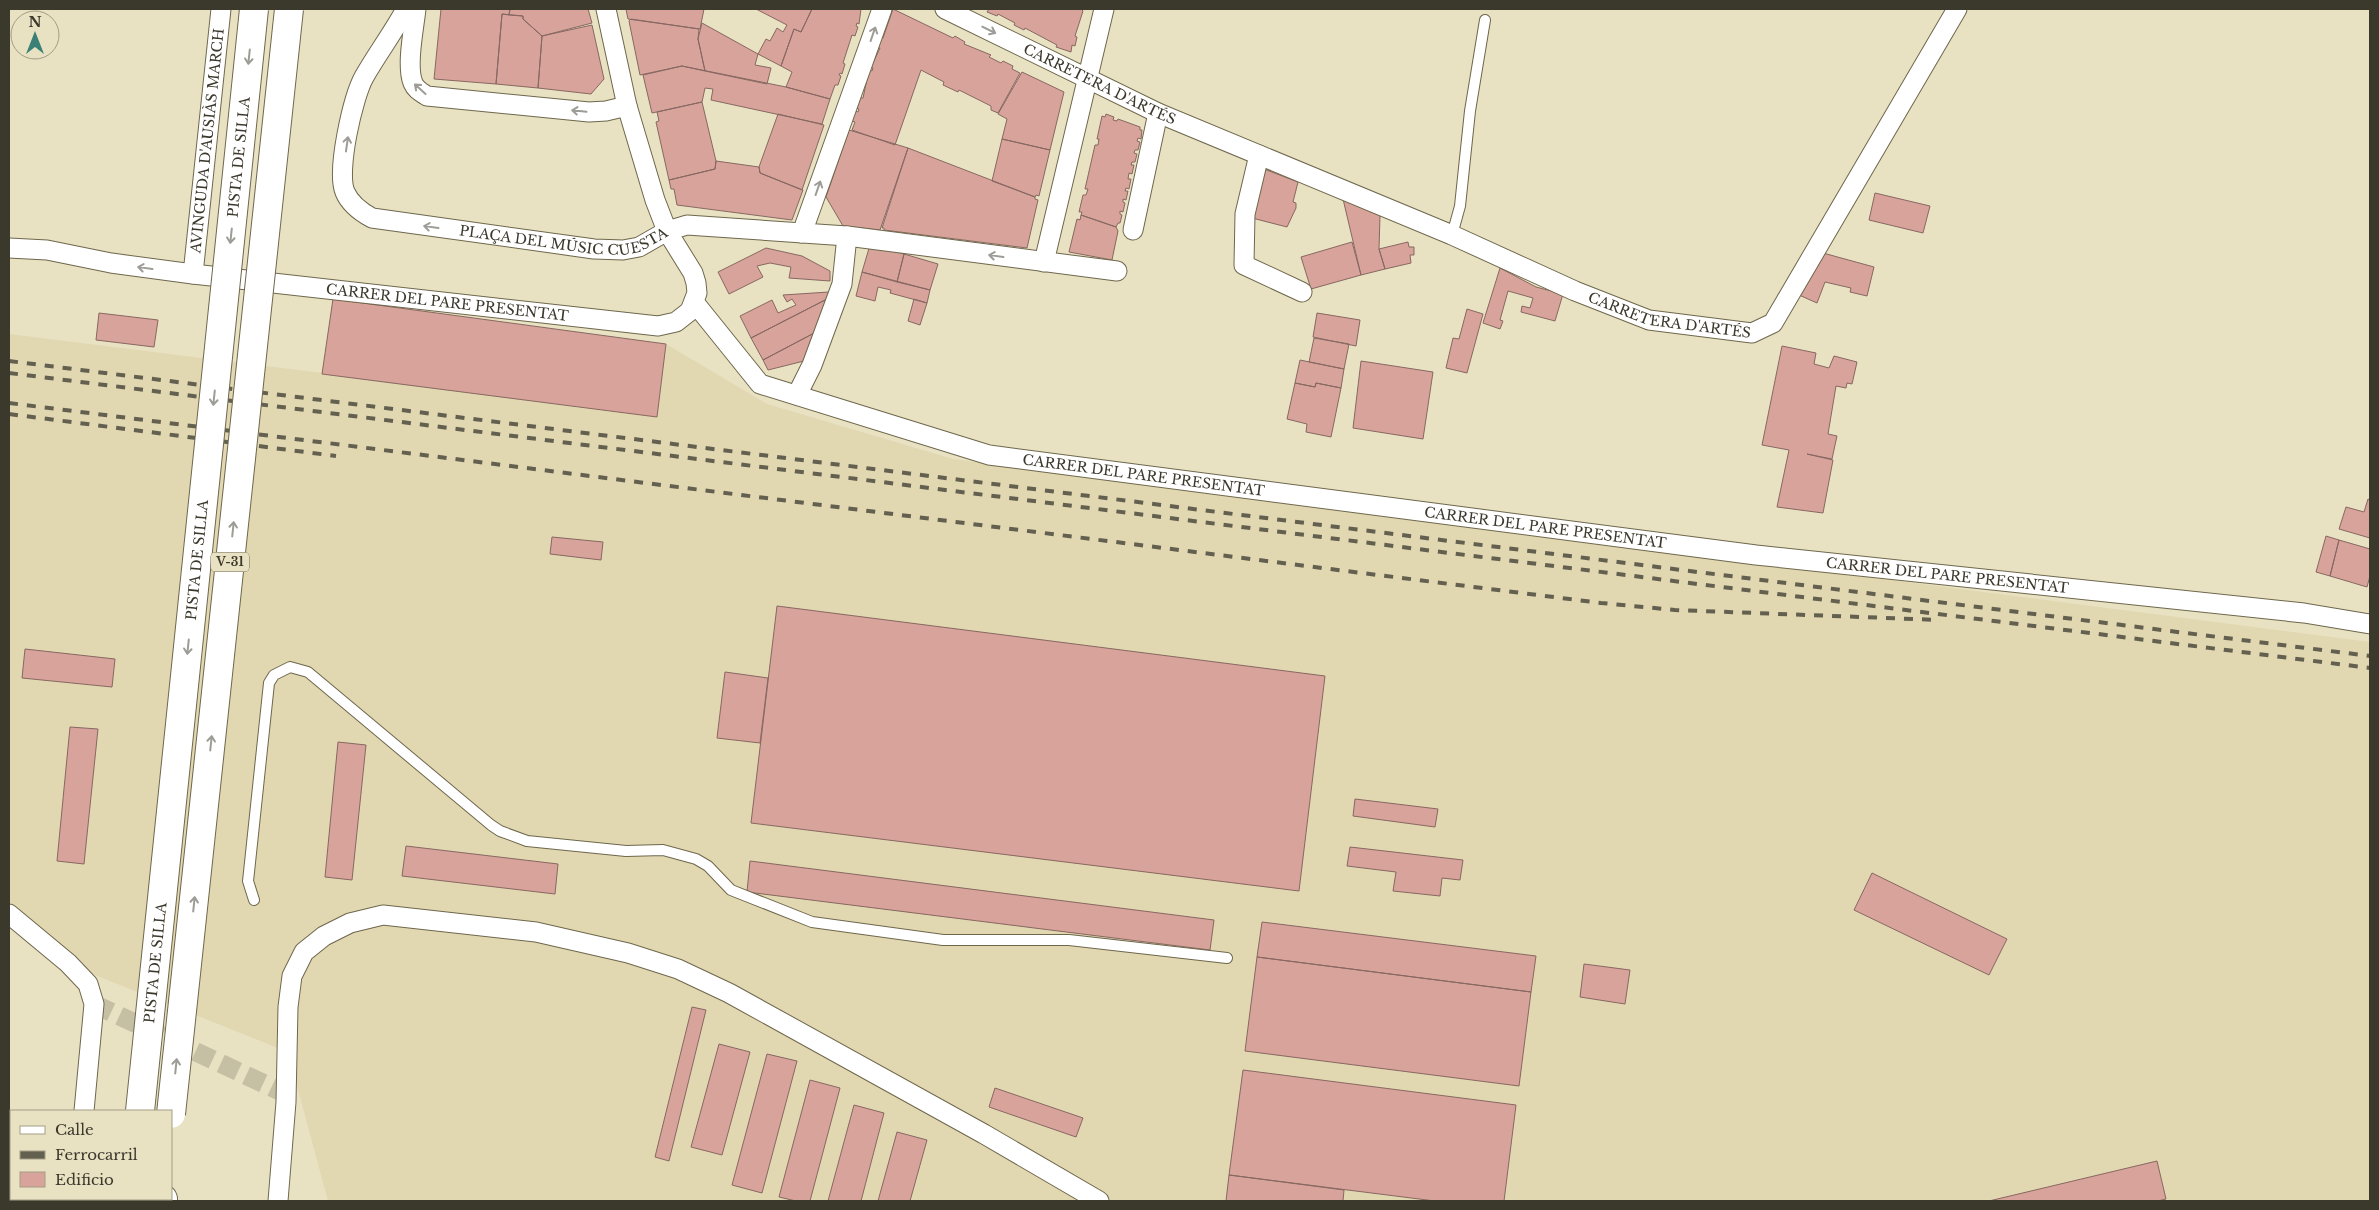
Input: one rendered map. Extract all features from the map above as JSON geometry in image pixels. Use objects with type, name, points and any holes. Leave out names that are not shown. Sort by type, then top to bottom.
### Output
[{"type":"highway","name":"PISTA DE SILLA","points":[[140,1110],[254,9]]},
{"type":"highway","name":"V-31","points":[[171,1110],[289,9]]},
{"type":"street","name":"AVINGUDA D'AUSIÀS MARCH","points":[[193,274],[221,9]]},
{"type":"street","name":"PLAÇA DEL MÚSIC CUESTA","points":[[406,9],[364,77],[356,97],[344,165],[345,192],[360,212],[372,218],[594,249],[623,250],[639,247],[666,232],[627,106],[606,9]]},
{"type":"street","points":[[416,9],[410,70],[412,82],[418,91],[427,96],[590,112],[606,111],[627,106]]},
{"type":"street","points":[[802,234],[882,9]]},
{"type":"street","name":"CARRETERA D'ARTÉS","points":[[945,9],[1158,114],[1452,234],[1575,291],[1649,320],[1752,333],[1773,324],[1957,9]]},
{"type":"street","points":[[1044,262],[1104,9]]},
{"type":"street","points":[[1133,230],[1158,114]]},
{"type":"street","points":[[1259,155],[1245,214],[1244,265],[1302,292]]},
{"type":"street","points":[[694,302],[697,293],[693,273],[666,232],[687,225],[848,236],[1117,271]]},
{"type":"street","points":[[797,396],[812,365],[842,284],[848,236]]},
{"type":"street","name":"CARRER DEL PARE PRESENTAT","points":[[9,248],[47,250],[111,263],[193,274],[658,326],[667,325],[684,317],[694,302],[760,384],[989,455],[1756,556],[2304,613],[2370,624]]},
{"type":"street","points":[[9,914],[68,963],[88,984],[94,1004],[84,1110]]},
{"type":"street","points":[[278,1201],[286,1102],[288,1007],[292,976],[304,952],[324,936],[350,923],[382,915],[536,932],[628,953],[678,969],[729,993],[975,1129],[1099,1201]]},
{"type":"lane","points":[[1452,234],[1460,206],[1470,111],[1485,20]]},
{"type":"lane","points":[[254,900],[248,881],[248,872],[269,683],[274,675],[290,667],[308,672],[491,825],[512,836],[526,840],[626,851],[663,850],[696,859],[708,866],[731,890],[812,922],[943,940],[1069,940],[1227,958]]},
{"type":"shaded area","points":[[333,299],[666,344],[767,404],[953,459],[2370,642],[2370,1201],[328,1201],[288,1052],[90,973],[9,907],[9,334],[322,373]]},
{"type":"building","points":[[441,9],[510,9],[509,15],[502,14],[496,84],[434,79]]},
{"type":"building","points":[[510,9],[588,9],[592,23],[542,36],[523,19],[523,16],[509,15]]},
{"type":"building","points":[[626,9],[704,9],[700,29],[628,19]]},
{"type":"building","points":[[756,9],[812,9],[801,32],[794,29],[781,66],[758,54],[766,39],[770,41],[777,28],[783,32],[787,25]]},
{"type":"building","points":[[812,9],[861,9],[859,24],[857,23],[856,26],[858,27],[855,36],[852,35],[843,63],[845,64],[842,74],[840,73],[839,75],[841,76],[838,85],[835,85],[830,99],[786,87],[792,72],[781,66],[794,29],[801,32]]},
{"type":"building","points":[[893,9],[953,38],[955,36],[965,42],[964,44],[991,55],[989,57],[1001,63],[1003,61],[1013,66],[1012,69],[1020,73],[998,113],[991,110],[991,106],[959,90],[958,92],[943,85],[944,82],[921,70],[895,145],[852,130],[855,122],[852,121],[855,111],[858,112],[859,109],[856,108],[860,98],[863,98],[869,70],[872,71],[873,68],[871,67],[880,48],[877,48],[881,38],[883,38]]},
{"type":"building","points":[[989,9],[1081,9],[1083,11],[1075,36],[1077,37],[1075,46],[1072,45],[1071,52],[1056,47],[1057,45],[1025,28],[1024,30],[1014,25],[1015,23],[998,14],[997,16],[987,12]]},
{"type":"building","points":[[502,14],[523,16],[523,19],[542,36],[538,88],[496,84]]},
{"type":"building","points":[[631,19],[699,29],[698,39],[705,71],[682,66],[640,75],[629,21]]},
{"type":"building","points":[[702,23],[758,54],[755,65],[771,68],[767,84],[705,71],[698,39]]},
{"type":"building","points":[[592,25],[604,79],[591,94],[538,88],[542,36]]},
{"type":"building","points":[[682,66],[786,87],[830,99],[822,124],[711,100],[713,89],[705,88],[702,102],[652,113],[643,75]]},
{"type":"building","points":[[1022,72],[1064,92],[1050,150],[1002,139],[1007,119],[998,114]]},
{"type":"building","points":[[702,102],[716,161],[715,169],[669,180],[656,122],[659,121],[657,112]]},
{"type":"building","points":[[778,114],[824,125],[802,190],[760,173],[759,167]]},
{"type":"building","points":[[1106,114],[1114,117],[1113,120],[1117,121],[1118,119],[1140,127],[1140,130],[1142,130],[1141,139],[1138,138],[1137,141],[1140,142],[1138,150],[1135,150],[1134,153],[1137,154],[1135,162],[1132,162],[1131,165],[1134,165],[1132,174],[1129,173],[1128,179],[1131,179],[1129,189],[1126,188],[1125,191],[1128,191],[1126,200],[1123,199],[1125,203],[1123,212],[1120,211],[1122,215],[1120,223],[1116,227],[1081,215],[1082,212],[1079,212],[1083,195],[1086,195],[1088,189],[1085,189],[1095,145],[1098,145],[1099,139],[1097,139],[1102,116],[1105,117]]},
{"type":"building","points":[[849,130],[908,148],[880,230],[843,226],[826,197]]},
{"type":"building","points":[[1002,139],[1050,150],[1039,196],[1036,195],[1035,197],[992,181]]},
{"type":"building","points":[[908,148],[1035,197],[1038,200],[1027,248],[884,230],[882,228]]},
{"type":"building","points":[[716,161],[759,167],[760,173],[803,190],[792,220],[677,205],[674,189],[671,189],[669,180],[715,169]]},
{"type":"building","points":[[1264,169],[1298,182],[1293,202],[1296,203],[1296,208],[1287,227],[1252,218]]},
{"type":"building","points":[[1875,193],[1930,206],[1923,233],[1869,220]]},
{"type":"building","points":[[1343,199],[1380,215],[1379,249],[1385,269],[1361,275]]},
{"type":"building","points":[[1081,215],[1116,227],[1118,231],[1112,260],[1069,252],[1077,219],[1080,220]]},
{"type":"building","points":[[1352,242],[1361,275],[1311,289],[1301,257]]},
{"type":"building","points":[[1408,242],[1409,247],[1414,247],[1414,255],[1410,255],[1411,263],[1385,269],[1379,249]]},
{"type":"building","points":[[870,245],[904,254],[897,282],[862,272]]},
{"type":"building","points":[[766,248],[802,256],[830,271],[830,281],[789,278],[791,267],[770,263],[757,266],[763,277],[729,294],[718,272]]},
{"type":"building","points":[[1823,253],[1874,267],[1867,296],[1850,292],[1851,288],[1825,282],[1817,303],[1799,295]]},
{"type":"building","points":[[904,254],[938,264],[930,290],[897,282]]},
{"type":"building","points":[[1500,268],[1536,287],[1563,294],[1555,321],[1521,312],[1522,306],[1530,308],[1533,298],[1508,291],[1500,320],[1503,321],[1500,329],[1483,323]]},
{"type":"building","points":[[862,272],[930,290],[927,303],[890,293],[891,290],[878,287],[875,301],[856,296]]},
{"type":"building","points":[[829,292],[829,298],[751,338],[740,316],[772,300],[778,313],[796,305],[792,299],[787,302],[783,295]]},
{"type":"building","points":[[829,298],[820,330],[763,360],[751,338]]},
{"type":"building","points":[[333,299],[666,344],[657,417],[322,374]]},
{"type":"building","points":[[914,299],[927,303],[920,325],[908,321]]},
{"type":"building","points":[[1467,309],[1483,314],[1467,373],[1446,368],[1453,338],[1459,339]]},
{"type":"building","points":[[99,313],[158,320],[154,347],[96,340]]},
{"type":"building","points":[[1317,313],[1360,320],[1356,346],[1313,337]]},
{"type":"building","points":[[818,331],[808,360],[768,370],[763,360]]},
{"type":"building","points":[[1314,338],[1349,344],[1344,369],[1309,362]]},
{"type":"building","points":[[1782,346],[1816,353],[1814,364],[1829,368],[1834,356],[1857,362],[1852,384],[1847,383],[1846,388],[1836,386],[1828,434],[1837,436],[1832,459],[1807,454],[1833,460],[1823,513],[1777,507],[1789,450],[1762,445]]},
{"type":"building","points":[[1300,360],[1344,369],[1341,388],[1316,383],[1315,387],[1295,383]]},
{"type":"building","points":[[1361,361],[1433,372],[1423,439],[1353,428]]},
{"type":"building","points":[[1295,383],[1315,387],[1316,383],[1341,388],[1331,437],[1306,432],[1307,424],[1287,419]]},
{"type":"building","points":[[2368,499],[2370,500],[2370,538],[2339,529],[2346,507],[2364,512]]},
{"type":"building","points":[[2326,536],[2339,540],[2330,576],[2316,572]]},
{"type":"building","points":[[552,537],[603,542],[601,560],[550,554]]},
{"type":"building","points":[[2339,540],[2370,549],[2370,576],[2367,587],[2330,576]]},
{"type":"building","points":[[777,606],[1325,676],[1299,891],[751,823]]},
{"type":"building","points":[[25,649],[115,659],[112,687],[22,678]]},
{"type":"building","points":[[725,672],[768,678],[760,743],[717,738]]},
{"type":"building","points":[[70,727],[98,729],[84,864],[57,861]]},
{"type":"building","points":[[338,742],[366,745],[352,880],[325,877]]},
{"type":"building","points":[[1355,799],[1438,809],[1435,827],[1353,816]]},
{"type":"building","points":[[406,846],[558,864],[555,894],[402,876]]},
{"type":"building","points":[[1350,847],[1463,860],[1460,880],[1442,878],[1440,896],[1393,891],[1396,872],[1347,866]]},
{"type":"building","points":[[750,861],[1214,920],[1210,950],[747,892]]},
{"type":"building","points":[[1872,873],[2007,939],[1989,975],[1854,910]]},
{"type":"building","points":[[1262,922],[1536,956],[1531,992],[1257,957]]},
{"type":"building","points":[[1257,957],[1531,992],[1519,1086],[1245,1051]]},
{"type":"building","points":[[1584,964],[1630,970],[1625,1004],[1580,997]]},
{"type":"building","points":[[692,1007],[706,1010],[669,1161],[655,1157]]},
{"type":"building","points":[[719,1044],[750,1052],[722,1155],[691,1147]]},
{"type":"building","points":[[767,1054],[797,1061],[762,1193],[732,1185]]},
{"type":"building","points":[[1243,1070],[1516,1105],[1504,1201],[1435,1201],[1229,1175]]},
{"type":"building","points":[[810,1080],[840,1088],[810,1201],[796,1201],[779,1197]]},
{"type":"building","points":[[995,1088],[1083,1118],[1076,1137],[989,1107]]},
{"type":"building","points":[[854,1105],[884,1113],[861,1201],[828,1201]]},
{"type":"building","points":[[897,1132],[927,1140],[910,1201],[878,1201]]},
{"type":"building","points":[[2157,1161],[2166,1199],[2158,1201],[1989,1201]]},
{"type":"building","points":[[1229,1175],[1344,1190],[1343,1201],[1226,1201]]},
{"type":"tunnel","points":[[94,1004],[286,1094]]},
{"type":"railway","points":[[9,361],[2370,656]]},
{"type":"railway","points":[[9,373],[2370,668]]},
{"type":"railway","points":[[9,403],[1601,603],[1675,610],[1940,620]]},
{"type":"railway","points":[[9,414],[336,456]]}]
